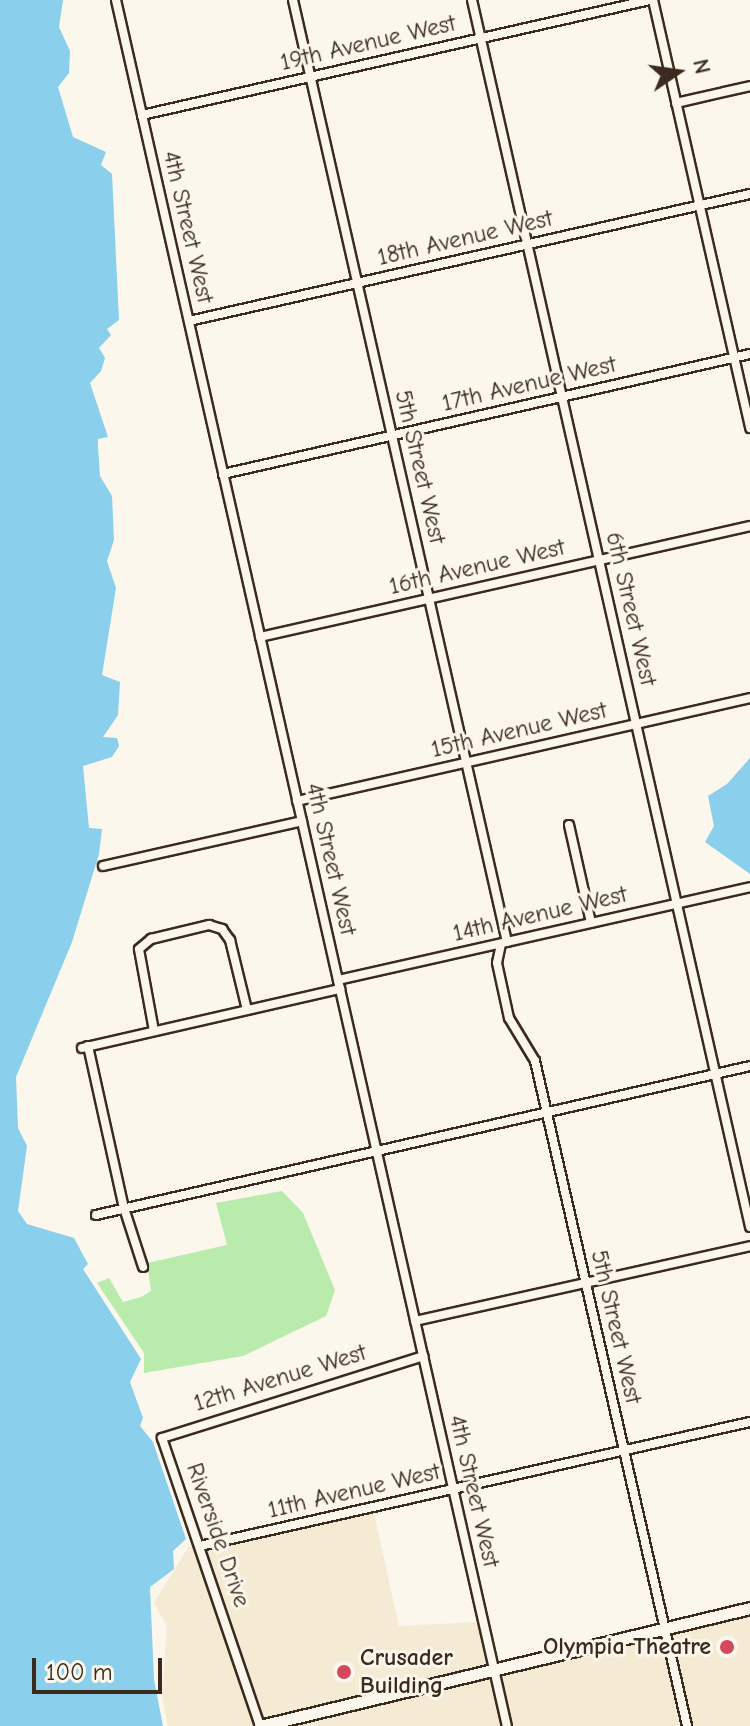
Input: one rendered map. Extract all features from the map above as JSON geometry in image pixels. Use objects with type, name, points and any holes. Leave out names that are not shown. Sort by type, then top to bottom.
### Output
[{"type":"street","name":"4th Street West","points":[[116,0],[507,1726]]},
{"type":"street","name":"5th Street West","points":[[293,0],[466,763],[504,943],[497,963],[509,1018],[535,1061],[687,1726]]},
{"type":"street","name":"6th Street West","points":[[472,0],[750,1227]]},
{"type":"street","name":"19th Avenue West","points":[[142,115],[652,0]]},
{"type":"street","points":[[652,0],[750,428]]},
{"type":"street","points":[[676,103],[750,86]]},
{"type":"street","name":"18th Avenue West","points":[[189,321],[750,194]]},
{"type":"street","name":"17th Avenue West","points":[[223,474],[750,354]]},
{"type":"street","name":"16th Avenue West","points":[[260,637],[750,526]]},
{"type":"street","name":"15th Avenue West","points":[[297,801],[750,698]]},
{"type":"street","points":[[103,866],[302,821]]},
{"type":"street","points":[[569,825],[591,923]]},
{"type":"street","name":"14th Avenue West","points":[[124,1208],[85,1047],[247,1010],[504,943],[750,887]]},
{"type":"street","points":[[154,1031],[139,949],[151,939],[209,925],[222,929],[230,940],[247,1010]]},
{"type":"street","points":[[96,1215],[750,1066]]},
{"type":"street","points":[[124,1208],[143,1267]]},
{"type":"street","points":[[415,1321],[750,1246]]},
{"type":"street","name":"12th Avenue West","points":[[164,1449],[162,1438],[170,1433],[423,1356]]},
{"type":"street","name":"11th Avenue West","points":[[200,1546],[750,1422]]},
{"type":"street","name":"Riverside Drive","points":[[164,1449],[260,1725]]},
{"type":"street","points":[[260,1725],[750,1608]]},
{"type":"shaded area","points":[[374,1513],[399,1626],[478,1622],[488,1666],[263,1718],[206,1550]]},
{"type":"shaded area","points":[[189,1546],[195,1547],[255,1726],[168,1726],[162,1696],[167,1626],[154,1603]]},
{"type":"shaded area","points":[[750,1613],[750,1726],[692,1726],[671,1632]]},
{"type":"shaded area","points":[[662,1634],[681,1726],[512,1726],[500,1673]]},
{"type":"shaded area","points":[[490,1675],[502,1726],[267,1726]]},
{"type":"green space","points":[[282,1191],[303,1213],[335,1290],[326,1316],[243,1356],[144,1373],[144,1353],[97,1283],[109,1278],[123,1302],[141,1297],[151,1291],[147,1263],[227,1245],[216,1203]]},
{"type":"water","points":[[0,0],[63,0],[59,27],[70,51],[69,73],[58,87],[73,137],[106,152],[101,165],[112,174],[119,320],[107,329],[111,335],[99,348],[105,358],[101,371],[90,383],[108,437],[98,439],[98,446],[100,476],[112,496],[114,540],[107,561],[116,588],[102,675],[120,682],[118,715],[103,737],[117,738],[119,746],[112,757],[83,766],[89,828],[102,829],[99,854],[72,942],[16,1077],[18,1128],[27,1146],[18,1211],[27,1224],[74,1238],[88,1264],[83,1269],[141,1359],[130,1382],[143,1418],[140,1426],[153,1442],[186,1539],[173,1551],[174,1569],[150,1587],[154,1680],[163,1726],[0,1726]]},
{"type":"water","points":[[750,758],[750,874],[705,842],[714,826],[708,796],[727,784]]},
{"type":"place","name":"Olympia Theatre","points":[[727,1647]]},
{"type":"place","name":"Crusader Building","points":[[344,1672]]}]
